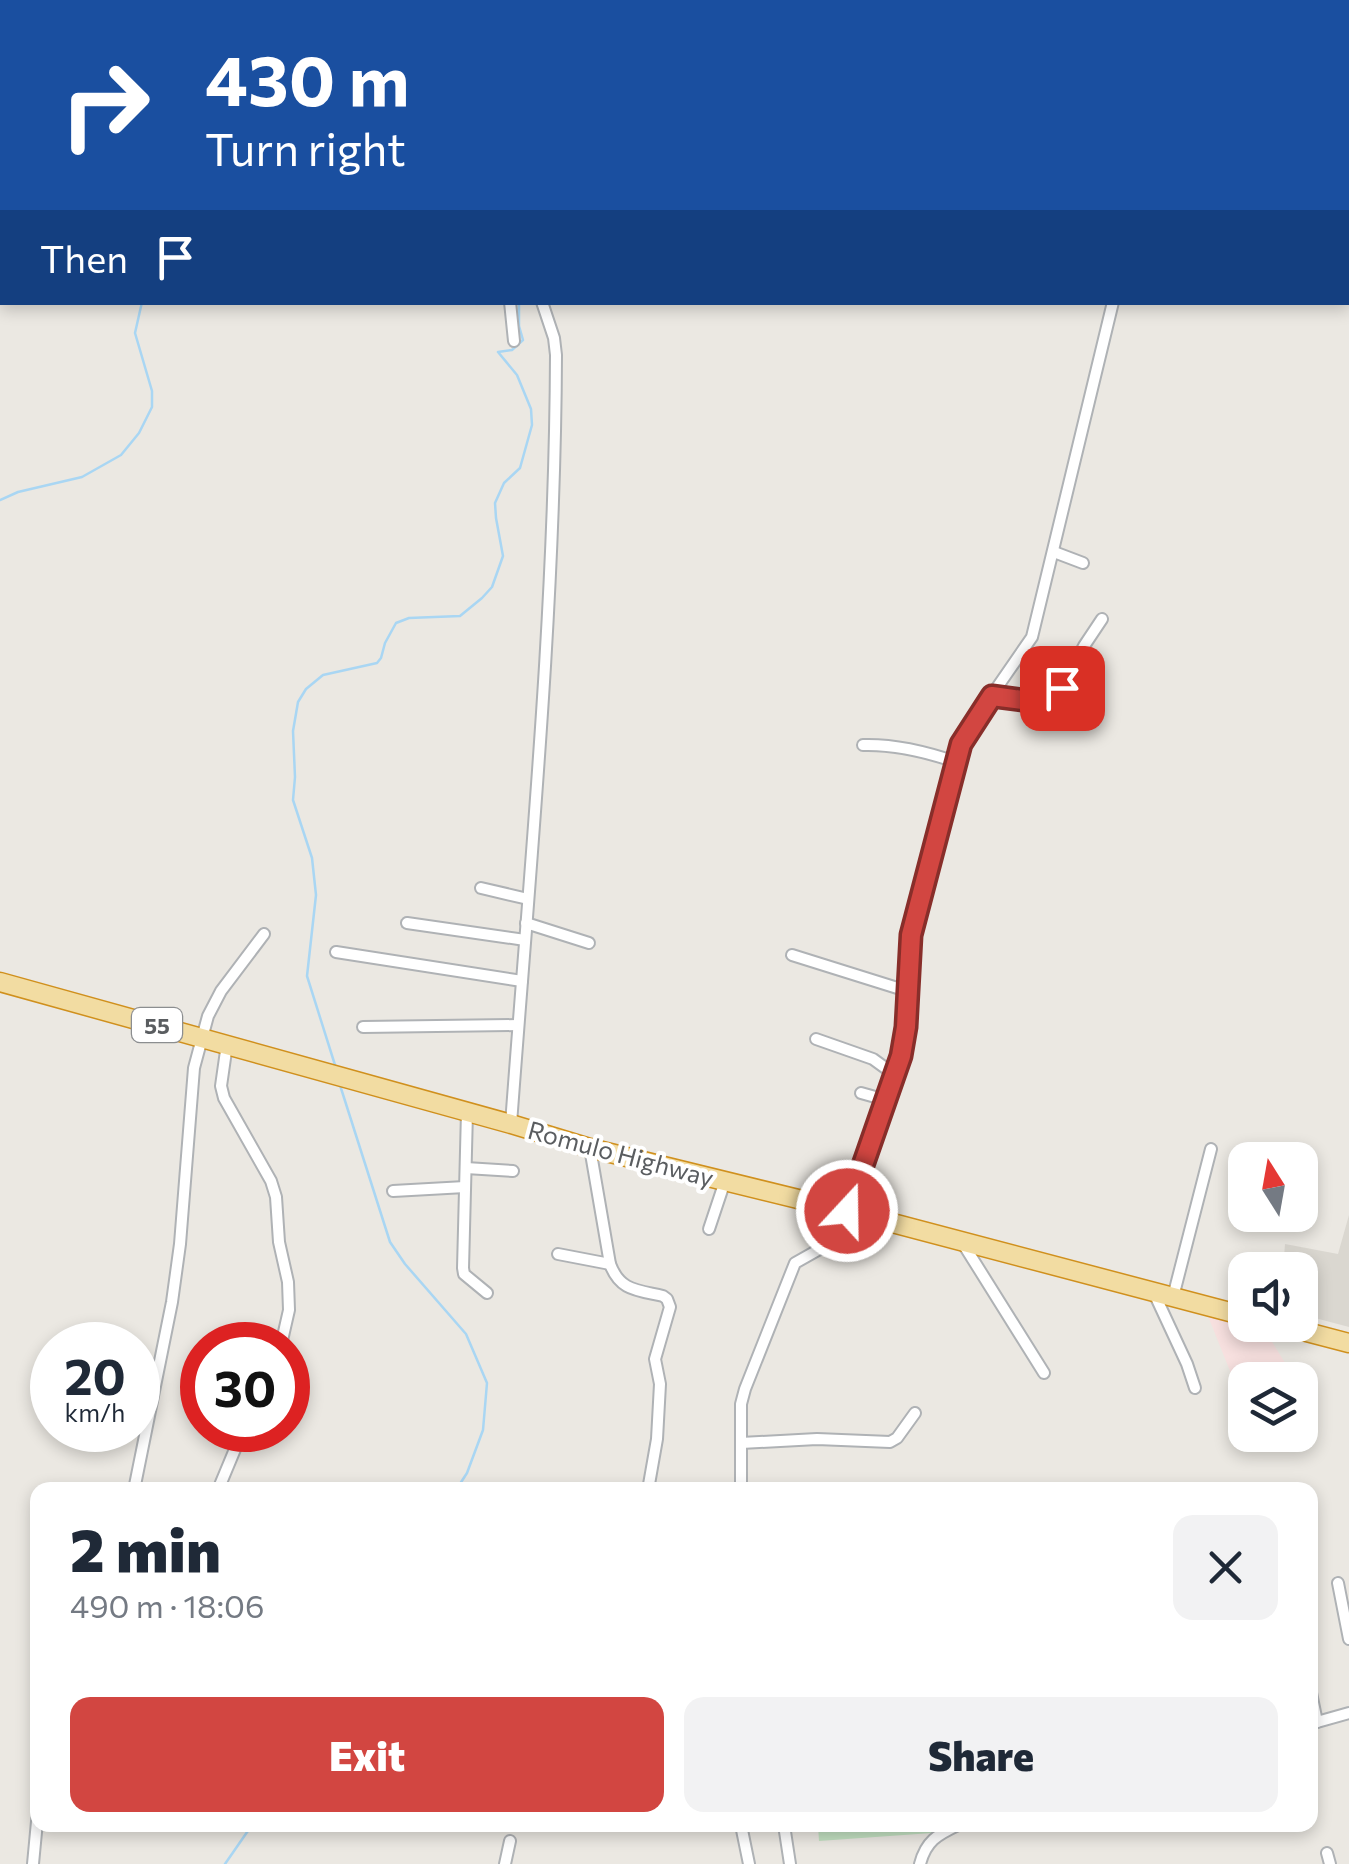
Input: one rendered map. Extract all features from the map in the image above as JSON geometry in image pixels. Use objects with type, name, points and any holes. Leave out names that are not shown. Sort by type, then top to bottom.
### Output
[{"type":"highway","name":"Romulo Highway","points":[[0,982],[590,1148],[1228,1312]]},
{"type":"highway","points":[[1318,1335],[1349,1343]]},
{"type":"street","points":[[510,305],[514,341]]},
{"type":"street","points":[[511,1124],[546,679],[555,478],[554,338],[543,305]]},
{"type":"street","points":[[741,1482],[745,1389],[795,1263],[834,1241],[886,1100],[905,1039],[911,935],[956,762],[964,737],[1032,637],[1112,305]]},
{"type":"street","points":[[1054,552],[1082,563]]},
{"type":"street","points":[[992,696],[1037,702],[1062,688],[1102,619]]},
{"type":"street","points":[[864,745],[882,745],[956,762]]},
{"type":"street","points":[[481,888],[528,898]]},
{"type":"street","points":[[407,923],[524,940]]},
{"type":"street","points":[[526,923],[589,942]]},
{"type":"street","points":[[136,1482],[174,1283],[186,1188],[194,1068],[208,1016],[221,990],[264,934]]},
{"type":"street","points":[[336,952],[522,982]]},
{"type":"street","points":[[792,955],[908,991]]},
{"type":"street","points":[[363,1027],[518,1026]]},
{"type":"street","points":[[816,1039],[873,1059],[894,1075]]},
{"type":"street","points":[[227,1044],[221,1086],[224,1098],[271,1180],[276,1197],[279,1242],[288,1282],[286,1322]]},
{"type":"street","points":[[861,1093],[886,1100]]},
{"type":"street","points":[[467,1112],[464,1274],[488,1293]]},
{"type":"street","points":[[590,1148],[610,1264],[619,1282],[662,1296],[670,1306],[655,1359],[660,1384],[656,1451],[650,1482]]},
{"type":"street","points":[[1173,1297],[1211,1149]]},
{"type":"street","points":[[466,1168],[513,1171]]},
{"type":"street","points":[[709,1229],[725,1181]]},
{"type":"street","points":[[393,1192],[465,1186]]},
{"type":"street","points":[[962,1242],[1044,1373]]},
{"type":"street","points":[[558,1254],[610,1264]]},
{"type":"street","points":[[1153,1292],[1194,1388]]},
{"type":"street","points":[[741,1443],[890,1442],[915,1413]]},
{"type":"street","points":[[221,1482],[234,1452]]},
{"type":"street","points":[[1338,1583],[1349,1639]]},
{"type":"street","points":[[1318,1722],[1349,1714]]},
{"type":"street","points":[[33,1864],[36,1832]]},
{"type":"street","points":[[742,1832],[749,1864]]},
{"type":"street","points":[[785,1832],[790,1864]]},
{"type":"street","points":[[920,1864],[932,1837],[943,1832]]},
{"type":"street","points":[[505,1864],[510,1840]]},
{"type":"shaded area","points":[[1349,1215],[1349,1327],[1318,1319],[1318,1252],[1284,1252],[1285,1244],[1338,1254]]},
{"type":"shaded area","points":[[1206,1311],[1228,1317],[1228,1342],[1272,1342],[1284,1362],[1228,1362],[1228,1366]]},
{"type":"green space","points":[[818,1832],[932,1833],[819,1841]]},
{"type":"waterway","points":[[0,500],[82,477],[121,455],[139,433],[152,407],[152,391],[135,333],[141,305]]},
{"type":"waterway","points":[[335,1065],[307,976],[316,895],[312,858],[293,800],[293,731],[298,702],[323,675],[377,663],[396,623],[409,618],[460,616],[492,587],[503,556],[495,503],[504,483],[520,468],[532,425],[531,409],[517,375],[498,352],[512,350],[523,340],[519,305]]},
{"type":"waterway","points":[[339,1082],[390,1242],[466,1334],[487,1383],[483,1430],[461,1482]]},
{"type":"waterway","points":[[225,1864],[247,1832]]},
{"type":"route","points":[[847,1211],[901,1056],[911,935],[961,744],[992,696],[1037,702],[1062,688]]}]
